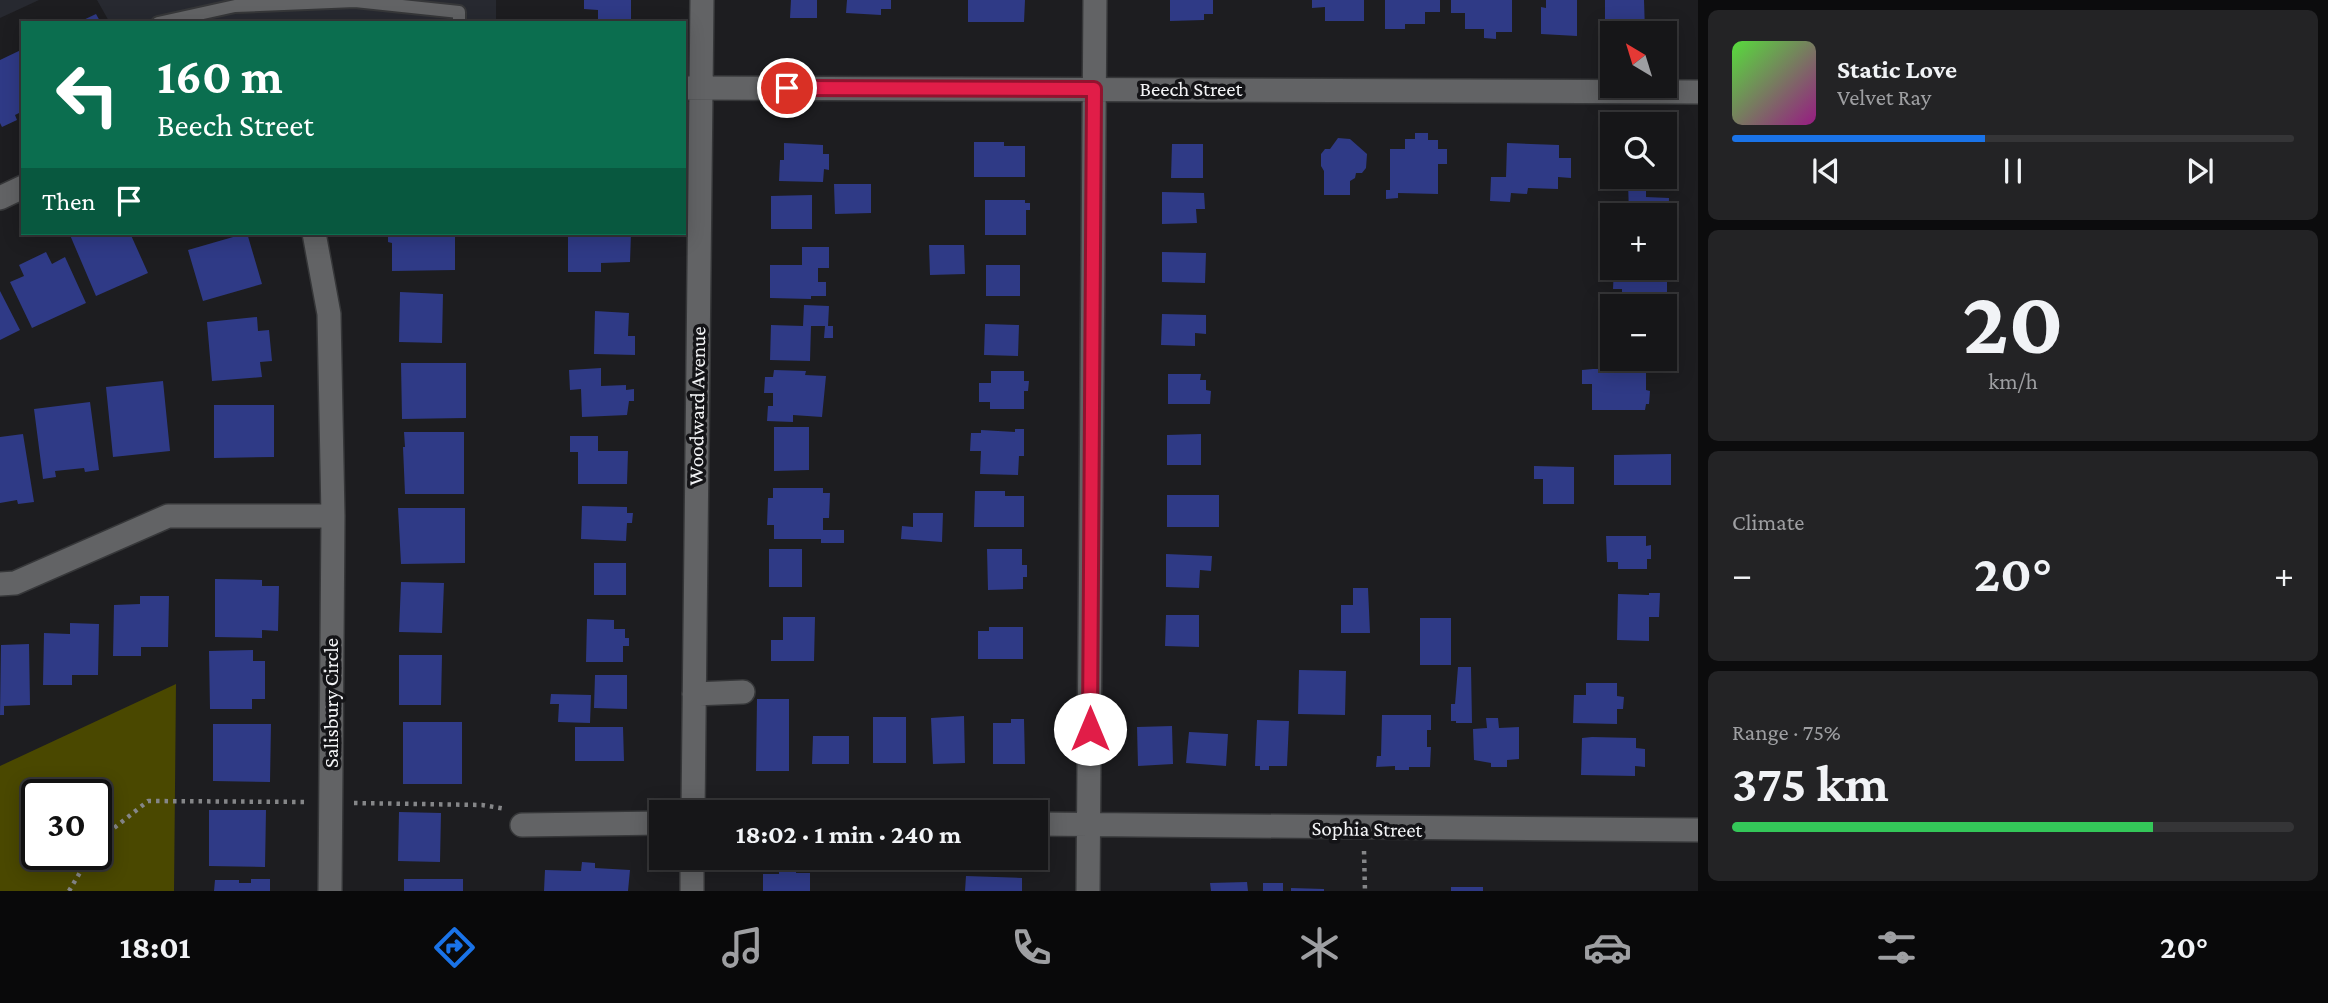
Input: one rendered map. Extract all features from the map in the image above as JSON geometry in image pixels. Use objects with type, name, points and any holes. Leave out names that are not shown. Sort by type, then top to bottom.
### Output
[{"type":"street","name":"Woodward Avenue","points":[[693,800],[693,88],[702,0]]},
{"type":"street","points":[[1088,891],[1095,0]]},
{"type":"street","name":"Beech Street","points":[[693,88],[1698,92]]},
{"type":"street","points":[[0,198],[21,188]]},
{"type":"street","name":"Salisbury Circle","points":[[314,235],[329,314],[333,516],[330,891]]},
{"type":"street","points":[[0,584],[15,583],[169,516],[333,516]]},
{"type":"street","points":[[694,694],[743,692]]},
{"type":"street","points":[[522,825],[649,823]]},
{"type":"street","name":"Sophia Street","points":[[1048,824],[1698,830]]},
{"type":"street","points":[[692,870],[692,891]]},
{"type":"lane","points":[[167,21],[235,6],[355,1],[459,17]]},
{"type":"path","points":[[1363,829],[1365,891]]},
{"type":"path","points":[[69,891],[81,870]]},
{"type":"shaded area","points":[[0,0],[39,0],[0,18]]},
{"type":"shaded area","points":[[97,0],[496,0],[496,21],[109,21]]},
{"type":"shaded area","points":[[176,684],[174,891],[0,891],[0,766]]},
{"type":"building","points":[[584,0],[631,0],[631,21],[598,21],[598,10],[584,9]]},
{"type":"building","points":[[791,0],[817,0],[817,18],[790,18]]},
{"type":"building","points":[[847,0],[891,0],[891,9],[881,9],[881,15],[846,13]]},
{"type":"building","points":[[968,0],[1025,0],[1024,22],[968,22]]},
{"type":"building","points":[[1170,0],[1213,0],[1213,14],[1204,14],[1204,20],[1170,21]]},
{"type":"building","points":[[1312,0],[1364,0],[1364,21],[1325,21],[1325,7],[1312,8]]},
{"type":"building","points":[[1385,0],[1440,0],[1440,12],[1425,12],[1425,24],[1405,24],[1405,29],[1385,29]]},
{"type":"building","points":[[1451,0],[1512,0],[1512,32],[1496,32],[1496,39],[1484,38],[1484,29],[1465,29],[1465,13],[1451,13]]},
{"type":"building","points":[[1546,0],[1577,0],[1577,36],[1541,34],[1541,7],[1546,8]]},
{"type":"building","points":[[1605,0],[1644,0],[1645,21],[1605,21]]},
{"type":"building","points":[[96,14],[100,21],[81,21]]},
{"type":"building","points":[[21,50],[21,112],[15,115],[17,120],[2,127],[0,123],[0,60]]},
{"type":"building","points":[[1415,133],[1428,133],[1428,140],[1438,140],[1438,149],[1447,149],[1447,164],[1438,164],[1438,194],[1398,193],[1398,198],[1386,199],[1386,190],[1390,190],[1390,149],[1405,149],[1405,139],[1415,139]]},
{"type":"building","points":[[1338,138],[1350,139],[1367,154],[1366,168],[1362,173],[1356,173],[1355,178],[1350,181],[1350,195],[1324,195],[1321,154],[1325,149],[1330,149]]},
{"type":"building","points":[[974,142],[1004,142],[1004,146],[1025,146],[1025,177],[974,177]]},
{"type":"building","points":[[784,143],[823,145],[823,154],[829,154],[829,170],[824,169],[823,182],[779,181],[780,160],[784,160]]},
{"type":"building","points":[[1507,143],[1559,145],[1559,158],[1571,158],[1571,178],[1558,177],[1558,189],[1528,188],[1527,194],[1511,193],[1510,202],[1490,201],[1491,177],[1506,177]]},
{"type":"building","points":[[1172,144],[1203,144],[1203,178],[1171,178]]},
{"type":"building","points":[[834,184],[871,184],[871,213],[835,214]]},
{"type":"building","points":[[1628,189],[1646,189],[1646,197],[1669,198],[1669,203],[1629,203]]},
{"type":"building","points":[[1162,192],[1204,193],[1205,209],[1196,209],[1197,223],[1162,224]]},
{"type":"building","points":[[812,195],[812,229],[771,229],[771,196]]},
{"type":"building","points":[[985,200],[1025,200],[1025,203],[1030,203],[1030,210],[1026,210],[1026,235],[985,235]]},
{"type":"building","points":[[70,235],[131,235],[148,273],[96,296]]},
{"type":"building","points":[[248,235],[262,284],[203,301],[188,250]]},
{"type":"building","points":[[388,235],[455,235],[455,270],[392,271],[392,243],[388,242]]},
{"type":"building","points":[[568,235],[631,235],[630,262],[601,263],[601,272],[568,272]]},
{"type":"building","points":[[929,245],[964,245],[965,274],[930,275]]},
{"type":"building","points":[[802,247],[829,247],[829,268],[818,268],[818,282],[826,282],[826,296],[811,296],[811,299],[770,298],[770,265],[802,265]]},
{"type":"building","points":[[46,252],[52,264],[65,257],[86,303],[32,328],[10,282],[24,276],[19,265]]},
{"type":"building","points":[[1162,252],[1206,253],[1205,283],[1162,282]]},
{"type":"building","points":[[986,265],[1020,265],[1020,296],[986,296]]},
{"type":"building","points":[[1613,280],[1667,280],[1667,294],[1622,294],[1622,289],[1613,289]]},
{"type":"building","points":[[0,291],[20,330],[0,340]]},
{"type":"building","points":[[400,292],[443,294],[442,343],[399,342]]},
{"type":"building","points":[[804,305],[829,306],[828,326],[833,326],[833,338],[824,338],[825,326],[811,326],[810,361],[770,360],[771,325],[803,326]]},
{"type":"building","points":[[595,311],[629,313],[628,336],[635,336],[635,355],[594,354]]},
{"type":"building","points":[[1162,314],[1206,315],[1206,334],[1195,333],[1195,346],[1161,345]]},
{"type":"building","points":[[257,317],[258,331],[269,330],[272,361],[260,362],[262,377],[212,381],[207,322]]},
{"type":"building","points":[[985,324],[1019,325],[1018,356],[984,355]]},
{"type":"building","points":[[401,363],[466,363],[466,418],[402,419]]},
{"type":"building","points":[[601,368],[601,386],[626,385],[626,390],[634,389],[634,401],[629,401],[627,415],[582,417],[581,389],[570,390],[569,370]]},
{"type":"building","points":[[774,370],[806,371],[805,375],[826,376],[822,417],[793,415],[793,422],[767,421],[768,406],[773,406],[773,393],[764,393],[765,377],[773,377]]},
{"type":"building","points":[[1582,370],[1646,371],[1646,390],[1650,391],[1649,404],[1646,404],[1645,410],[1592,410],[1592,384],[1582,384]]},
{"type":"building","points":[[991,371],[1024,371],[1024,381],[1029,381],[1028,391],[1024,391],[1024,409],[990,409],[990,402],[979,402],[979,383],[991,383]]},
{"type":"building","points":[[1168,374],[1201,374],[1200,380],[1206,380],[1206,390],[1211,391],[1210,404],[1168,404]]},
{"type":"building","points":[[163,381],[170,451],[113,457],[106,387]]},
{"type":"building","points":[[90,402],[99,470],[85,472],[84,468],[55,471],[56,477],[43,479],[34,409]]},
{"type":"building","points":[[214,405],[274,405],[274,457],[214,458]]},
{"type":"building","points":[[774,427],[809,427],[809,470],[774,471]]},
{"type":"building","points":[[1015,429],[1024,429],[1024,456],[1019,456],[1018,475],[980,474],[981,451],[970,451],[971,433],[981,433],[981,430],[1015,432]]},
{"type":"building","points":[[404,432],[464,432],[464,494],[405,494]]},
{"type":"building","points":[[23,434],[34,502],[18,504],[17,500],[0,503],[0,437]]},
{"type":"building","points":[[1201,434],[1201,465],[1167,465],[1167,435]]},
{"type":"building","points":[[570,436],[598,436],[598,451],[628,451],[627,484],[578,484],[578,452],[570,452]]},
{"type":"building","points":[[1671,454],[1671,485],[1614,485],[1614,455]]},
{"type":"building","points":[[1534,466],[1574,467],[1574,504],[1543,504],[1543,479],[1534,479]]},
{"type":"building","points":[[773,488],[823,488],[823,493],[830,493],[829,518],[823,518],[823,530],[844,530],[844,543],[821,543],[821,539],[774,539],[774,525],[767,525],[768,498],[773,498]]},
{"type":"building","points":[[975,491],[1005,491],[1005,496],[1024,496],[1024,527],[974,527]]},
{"type":"building","points":[[1167,495],[1219,495],[1219,527],[1167,527]]},
{"type":"building","points":[[582,506],[627,507],[627,513],[633,513],[632,523],[627,523],[626,541],[581,539]]},
{"type":"building","points":[[398,508],[465,508],[465,563],[401,564]]},
{"type":"building","points":[[913,513],[943,513],[942,542],[901,539],[902,526],[913,527]]},
{"type":"building","points":[[1606,536],[1646,536],[1646,546],[1651,545],[1651,559],[1647,559],[1647,569],[1618,569],[1618,562],[1607,562]]},
{"type":"building","points":[[769,549],[802,549],[802,587],[769,587]]},
{"type":"building","points":[[987,549],[1022,549],[1022,565],[1027,565],[1023,589],[988,590]]},
{"type":"building","points":[[1166,554],[1212,556],[1211,571],[1200,570],[1199,588],[1166,587]]},
{"type":"building","points":[[594,563],[626,563],[626,595],[594,595]]},
{"type":"building","points":[[215,579],[262,580],[262,586],[279,586],[278,631],[262,630],[262,638],[215,637]]},
{"type":"building","points":[[401,582],[444,583],[442,633],[399,632]]},
{"type":"building","points":[[1353,588],[1368,588],[1370,633],[1341,633],[1341,605],[1353,605]]},
{"type":"building","points":[[1660,593],[1659,617],[1649,617],[1649,641],[1617,640],[1618,594]]},
{"type":"building","points":[[140,596],[169,596],[168,647],[141,647],[141,656],[113,656],[114,605],[140,604]]},
{"type":"building","points":[[1166,615],[1199,615],[1199,647],[1165,646]]},
{"type":"building","points":[[783,617],[815,617],[814,661],[771,661],[771,640],[783,640]]},
{"type":"building","points":[[1420,618],[1451,618],[1451,665],[1420,665]]},
{"type":"building","points":[[587,619],[614,620],[614,629],[625,629],[629,646],[623,646],[623,662],[586,662]]},
{"type":"building","points":[[70,623],[99,624],[98,675],[72,675],[72,685],[43,685],[44,633],[70,634]]},
{"type":"building","points":[[989,627],[1023,627],[1023,659],[978,659],[978,631],[989,631]]},
{"type":"building","points":[[29,644],[30,705],[4,706],[4,715],[0,715],[1,645]]},
{"type":"building","points":[[253,650],[253,661],[265,661],[265,699],[252,699],[252,709],[210,709],[209,651]]},
{"type":"building","points":[[399,655],[442,655],[441,705],[399,705]]},
{"type":"building","points":[[1458,667],[1471,667],[1472,723],[1451,721],[1451,704],[1455,704]]},
{"type":"building","points":[[1299,670],[1346,671],[1345,715],[1298,714]]},
{"type":"building","points":[[595,675],[627,675],[627,709],[594,708]]},
{"type":"building","points":[[1586,683],[1617,683],[1617,696],[1624,697],[1623,709],[1617,709],[1617,724],[1573,723],[1574,695],[1586,695]]},
{"type":"building","points":[[551,694],[591,695],[590,723],[558,722],[559,704],[550,704]]},
{"type":"building","points":[[757,699],[789,699],[789,771],[756,771]]},
{"type":"building","points":[[1382,715],[1431,715],[1431,730],[1427,730],[1427,747],[1431,747],[1430,767],[1395,770],[1395,766],[1376,767],[1377,756],[1381,756]]},
{"type":"building","points":[[964,716],[965,763],[933,764],[931,718]]},
{"type":"building","points":[[873,717],[906,717],[906,763],[873,763]]},
{"type":"building","points":[[1486,718],[1498,718],[1499,728],[1519,727],[1519,759],[1507,760],[1507,767],[1491,767],[1491,763],[1474,760],[1473,729],[1487,728]]},
{"type":"building","points":[[1011,719],[1024,719],[1025,764],[993,764],[993,723],[1011,723]]},
{"type":"building","points":[[1257,720],[1289,721],[1287,766],[1269,766],[1269,770],[1260,770],[1260,766],[1255,766]]},
{"type":"building","points":[[403,722],[462,722],[462,784],[403,784]]},
{"type":"building","points":[[213,724],[271,724],[270,782],[213,781]]},
{"type":"building","points":[[1172,726],[1173,764],[1138,766],[1137,727]]},
{"type":"building","points":[[575,727],[623,727],[624,761],[575,761]]},
{"type":"building","points":[[1189,732],[1228,734],[1226,766],[1186,763]]},
{"type":"building","points":[[813,736],[849,736],[849,764],[812,764]]},
{"type":"building","points":[[1582,738],[1636,738],[1636,748],[1645,749],[1645,767],[1635,766],[1635,776],[1581,775]]},
{"type":"building","points":[[209,810],[266,810],[265,867],[209,866]]},
{"type":"building","points":[[399,812],[441,813],[440,862],[398,861]]},
{"type":"building","points":[[582,862],[595,863],[595,868],[630,870],[628,891],[544,891],[545,870],[581,871]]},
{"type":"building","points":[[779,870],[810,873],[810,891],[763,891],[763,874],[779,874]]},
{"type":"building","points":[[966,876],[1022,878],[1022,891],[965,891]]},
{"type":"building","points":[[251,879],[270,879],[270,891],[214,891],[215,880],[251,883]]},
{"type":"building","points":[[404,879],[463,879],[463,891],[404,891]]},
{"type":"building","points":[[1247,882],[1248,891],[1211,891],[1210,883]]},
{"type":"building","points":[[1263,883],[1283,883],[1283,891],[1263,891]]},
{"type":"building","points":[[1451,887],[1483,887],[1483,891],[1451,891]]},
{"type":"building","points":[[1291,888],[1324,889],[1324,891],[1291,891]]},
{"type":"route","points":[[787,88],[1094,89],[1090,729]]}]
